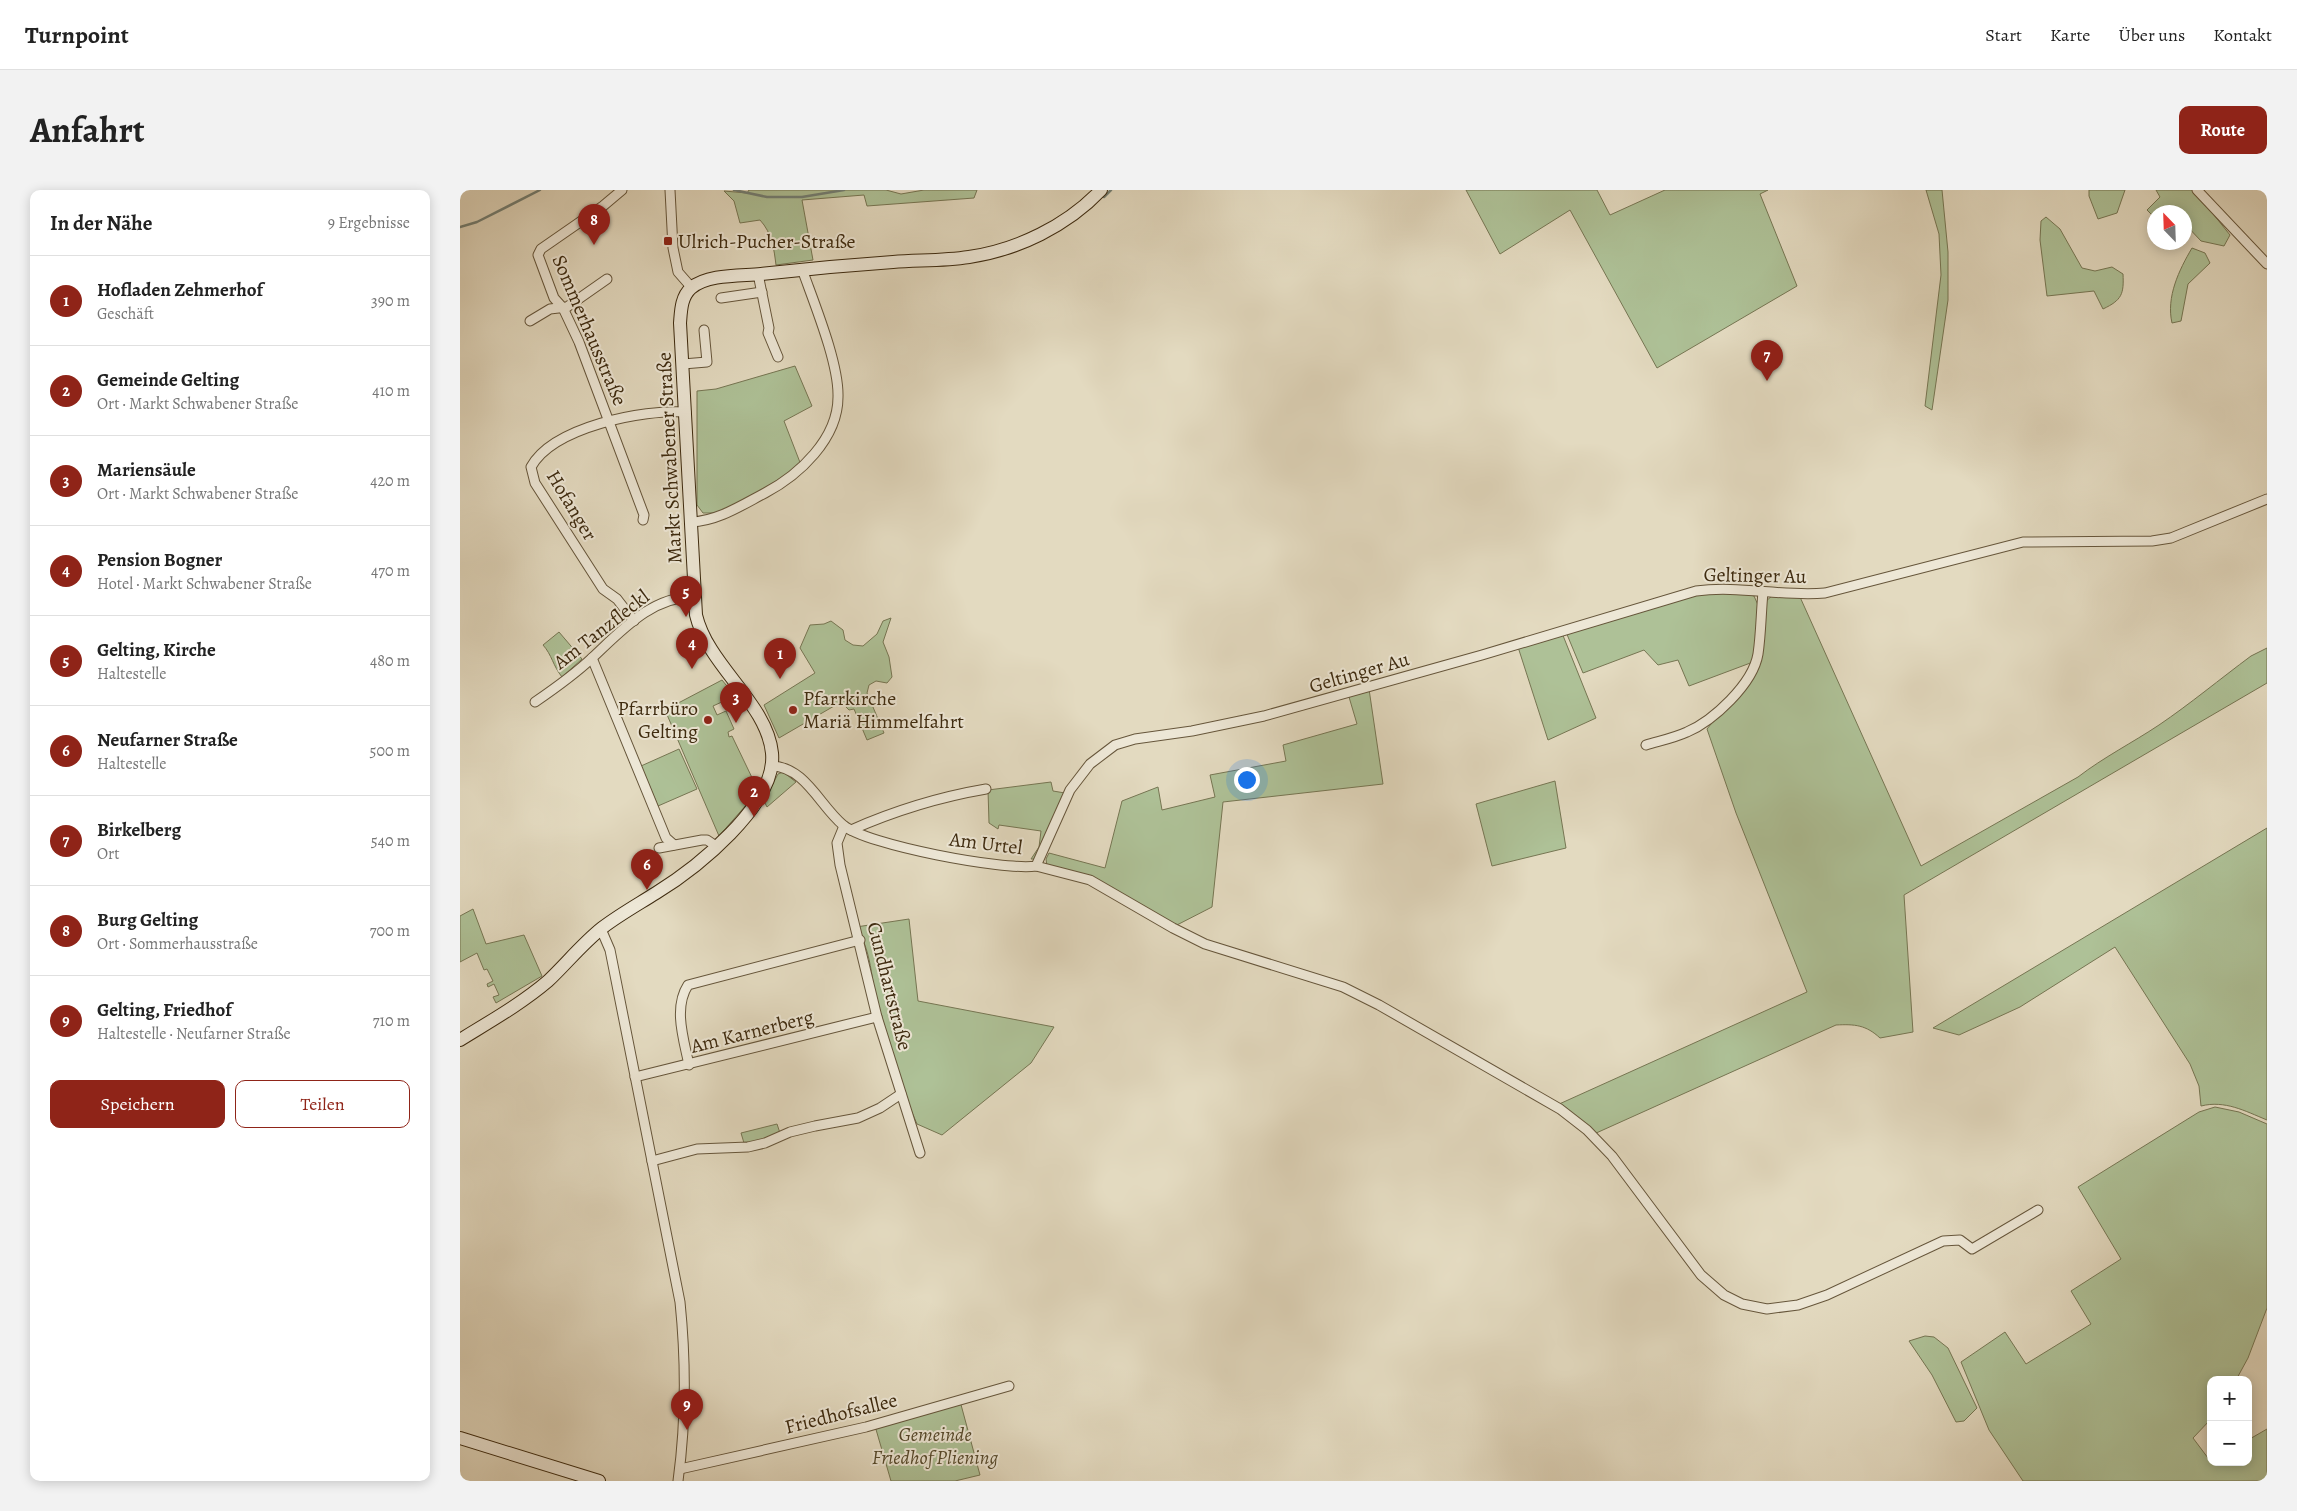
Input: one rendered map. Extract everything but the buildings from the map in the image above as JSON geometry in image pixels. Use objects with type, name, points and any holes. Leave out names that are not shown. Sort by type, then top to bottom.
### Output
[{"type":"main road","points":[[692,288],[709,280],[758,274],[802,269],[952,259],[990,253],[1013,246],[1055,226],[1072,216],[1101,190]]},
{"type":"main road","name":"Markt Schwabener Straße","points":[[460,1040],[537,990],[577,950],[602,929],[680,877],[716,846],[755,804],[772,766],[772,751],[766,731],[708,644],[698,623],[695,597],[681,309],[686,294],[692,288]]},
{"type":"main road","points":[[460,1438],[599,1481]]},
{"type":"street","name":"Sommerhausstraße","points":[[622,190],[603,206],[541,248],[538,255],[554,298],[563,308],[579,342],[644,515],[643,520]]},
{"type":"street","points":[[670,190],[673,248],[678,272],[692,288]]},
{"type":"street","points":[[2196,190],[2267,264]]},
{"type":"street","points":[[691,522],[707,520],[722,515],[772,489],[808,460],[831,430],[837,412],[838,386],[802,269]]},
{"type":"street","points":[[758,274],[768,333],[778,357]]},
{"type":"street","points":[[530,321],[550,309],[563,308],[607,279]]},
{"type":"street","points":[[721,298],[762,292]]},
{"type":"street","points":[[683,364],[707,362],[704,330]]},
{"type":"street","name":"Hofanger","points":[[634,622],[616,600],[603,589],[532,474],[532,467],[535,460],[554,443],[577,431],[645,414],[686,412]]},
{"type":"street","name":"Geltinger Au","points":[[1245,720],[1473,658],[1681,594],[1726,588],[1814,594],[1841,590],[2023,542],[2152,541],[2171,538],[2267,499]]},
{"type":"street","points":[[1646,745],[1686,733],[1702,724],[1718,711],[1744,683],[1758,654],[1763,592]]},
{"type":"street","name":"Am Tanzfleckl","points":[[534,702],[592,658],[610,639],[658,604],[678,597],[695,597]]},
{"type":"street","points":[[592,658],[666,838],[674,844]]},
{"type":"street","name":"Am Urtel","points":[[772,766],[787,769],[797,776],[847,828],[884,842],[925,853],[1019,866],[1036,866],[1070,790],[1090,764],[1106,750],[1135,739],[1245,720]]},
{"type":"street","points":[[847,828],[955,794],[986,789]]},
{"type":"street","name":"Cundhartstraße","points":[[847,828],[837,843],[877,1017],[920,1154]]},
{"type":"street","points":[[659,848],[707,840],[716,846]]},
{"type":"street","points":[[1036,866],[1090,880],[1173,928],[1205,944],[1343,987],[1379,1005],[1560,1109],[1587,1130],[1612,1156],[1702,1276],[1724,1295],[1742,1304],[1768,1309],[1798,1305],[1827,1295],[1942,1241],[1960,1240],[1972,1249],[2038,1210]]},
{"type":"street","points":[[602,929],[610,950],[673,1260],[683,1336],[684,1382],[678,1481]]},
{"type":"street","points":[[689,1065],[681,1024],[681,1003],[683,992],[688,985],[860,940]]},
{"type":"street","name":"Am Karnerberg","points":[[635,1078],[877,1017]]},
{"type":"street","points":[[652,1161],[696,1149],[748,1147],[765,1143],[790,1132],[858,1118],[880,1108],[902,1094]]},
{"type":"street","name":"Friedhofsallee","points":[[680,1469],[866,1427],[1009,1386]]},
{"type":"green space","points":[[749,190],[886,190],[901,194],[924,190],[977,190],[974,198],[867,206],[864,195],[802,200],[813,260],[776,265],[772,241],[764,225],[760,220],[740,223],[734,201],[724,191],[747,193]]},
{"type":"green space","points":[[1466,190],[1597,190],[1610,215],[1665,190],[1768,190],[1760,194],[1797,286],[1657,368],[1570,210],[1500,254]]},
{"type":"green space","points":[[1926,190],[1942,190],[1948,252],[1948,300],[1932,410],[1925,406],[1941,275],[1939,234]]},
{"type":"green space","points":[[2089,190],[2125,190],[2117,213],[2098,219],[2089,196]]},
{"type":"green space","points":[[2156,190],[2194,190],[2230,235],[2224,246],[2201,241],[2192,231],[2192,205],[2152,205],[2160,197]]},
{"type":"green space","points":[[2046,217],[2060,229],[2082,268],[2095,271],[2112,267],[2123,274],[2122,291],[2114,303],[2103,309],[2094,291],[2047,296],[2040,240],[2041,221]]},
{"type":"green space","points":[[2192,248],[2205,253],[2210,263],[2188,284],[2181,321],[2172,323],[2172,294]]},
{"type":"green space","points":[[795,366],[812,406],[784,421],[801,465],[754,495],[718,513],[703,513],[697,505],[697,391],[716,389]]},
{"type":"green space","points":[[1743,593],[1754,596],[1758,605],[1756,655],[1753,662],[1689,686],[1678,660],[1658,665],[1644,650],[1583,673],[1566,632],[1690,594]]},
{"type":"green space","points":[[1772,596],[1800,597],[1921,866],[2078,777],[2159,725],[2251,656],[2267,648],[2267,683],[1904,895],[1913,1032],[1880,1038],[1870,1030],[1860,1026],[1836,1025],[1594,1134],[1557,1105],[1807,992],[1736,813],[1707,729],[1757,667],[1766,601]]},
{"type":"green space","points":[[891,618],[883,642],[889,657],[892,677],[887,683],[876,681],[869,685],[867,693],[884,733],[867,740],[854,709],[849,710],[841,702],[779,738],[764,705],[815,673],[800,648],[810,625],[824,624],[831,621],[843,630],[845,640],[853,645],[863,646],[877,634],[883,621]]},
{"type":"green space","points":[[559,632],[582,659],[562,677],[543,645]]},
{"type":"green space","points":[[1562,633],[1596,718],[1548,740],[1518,647]]},
{"type":"green space","points":[[722,680],[735,696],[713,706],[717,715],[726,711],[734,729],[728,732],[729,737],[732,736],[757,788],[747,804],[719,836],[665,710]]},
{"type":"green space","points":[[1369,689],[1383,784],[1223,802],[1212,907],[1173,927],[1090,876],[1047,866],[1046,859],[1049,853],[1105,868],[1122,801],[1158,787],[1162,810],[1215,797],[1210,775],[1286,761],[1283,745],[1357,724],[1349,697]]},
{"type":"green space","points":[[679,749],[697,789],[658,806],[641,766]]},
{"type":"green space","points":[[783,772],[796,782],[767,807],[764,801],[778,774]]},
{"type":"green space","points":[[1555,781],[1566,848],[1492,866],[1476,804]]},
{"type":"green space","points":[[1051,782],[1053,791],[1065,793],[1035,859],[1031,859],[1039,847],[1041,831],[999,825],[998,829],[989,823],[988,790]]},
{"type":"green space","points":[[2267,828],[2267,1120],[2227,1105],[2201,1106],[2199,1086],[2190,1064],[2115,947],[2020,1007],[1959,1035],[1933,1028]]},
{"type":"green space","points":[[473,909],[486,944],[524,935],[542,976],[496,1003],[493,997],[499,995],[494,984],[488,987],[487,984],[493,981],[487,969],[484,970],[477,953],[460,962],[460,916]]},
{"type":"green space","points":[[909,919],[918,1001],[1054,1027],[1031,1063],[942,1135],[917,1124],[884,1032],[877,1007],[866,948],[856,927]]},
{"type":"green space","points":[[2215,1107],[2239,1112],[2267,1124],[2267,1308],[2248,1358],[2238,1376],[2207,1376],[2207,1423],[2193,1438],[2207,1457],[2207,1466],[2252,1466],[2252,1438],[2267,1429],[2267,1481],[2023,1481],[1989,1430],[1961,1362],[2005,1332],[2026,1364],[2091,1324],[2071,1291],[2121,1259],[2078,1187],[2199,1112]]},
{"type":"green space","points":[[777,1124],[780,1133],[765,1140],[744,1143],[741,1133]]},
{"type":"green space","points":[[1925,1336],[1934,1337],[1948,1348],[1977,1408],[1964,1421],[1956,1422],[1932,1375],[1909,1341]]},
{"type":"green space","name":"Gemeinde Friedhof Pliening","points":[[960,1401],[980,1475],[955,1481],[891,1481],[875,1426]]},
{"type":"waterway","points":[[460,227],[477,222],[540,190]]},
{"type":"waterway","points":[[734,190],[767,197],[802,197],[844,190]]},
{"type":"waterway","points":[[1104,197],[1111,190]]},
{"type":"place","name":"Ulrich-Pucher-Straße","points":[[668,241]]},
{"type":"place","name":"Burg Gelting","points":[[594,245]]},
{"type":"place","name":"Birkelberg","points":[[1767,381]]},
{"type":"place","name":"Gelting, Kirche","points":[[686,617]]},
{"type":"place","name":"Pension Bogner","points":[[692,669]]},
{"type":"place","name":"Hofladen Zehmerhof","points":[[780,679]]},
{"type":"place","name":"Pfarrkirche Mariä Himmelfahrt","points":[[793,710]]},
{"type":"place","name":"Pfarrbüro Gelting","points":[[708,720]]},
{"type":"place","name":"Mariensäule","points":[[736,723]]},
{"type":"place","name":"Gemeinde Gelting","points":[[754,817]]},
{"type":"place","name":"Neufarner Straße","points":[[647,890]]},
{"type":"place","name":"Gelting, Friedhof","points":[[687,1430]]}]
